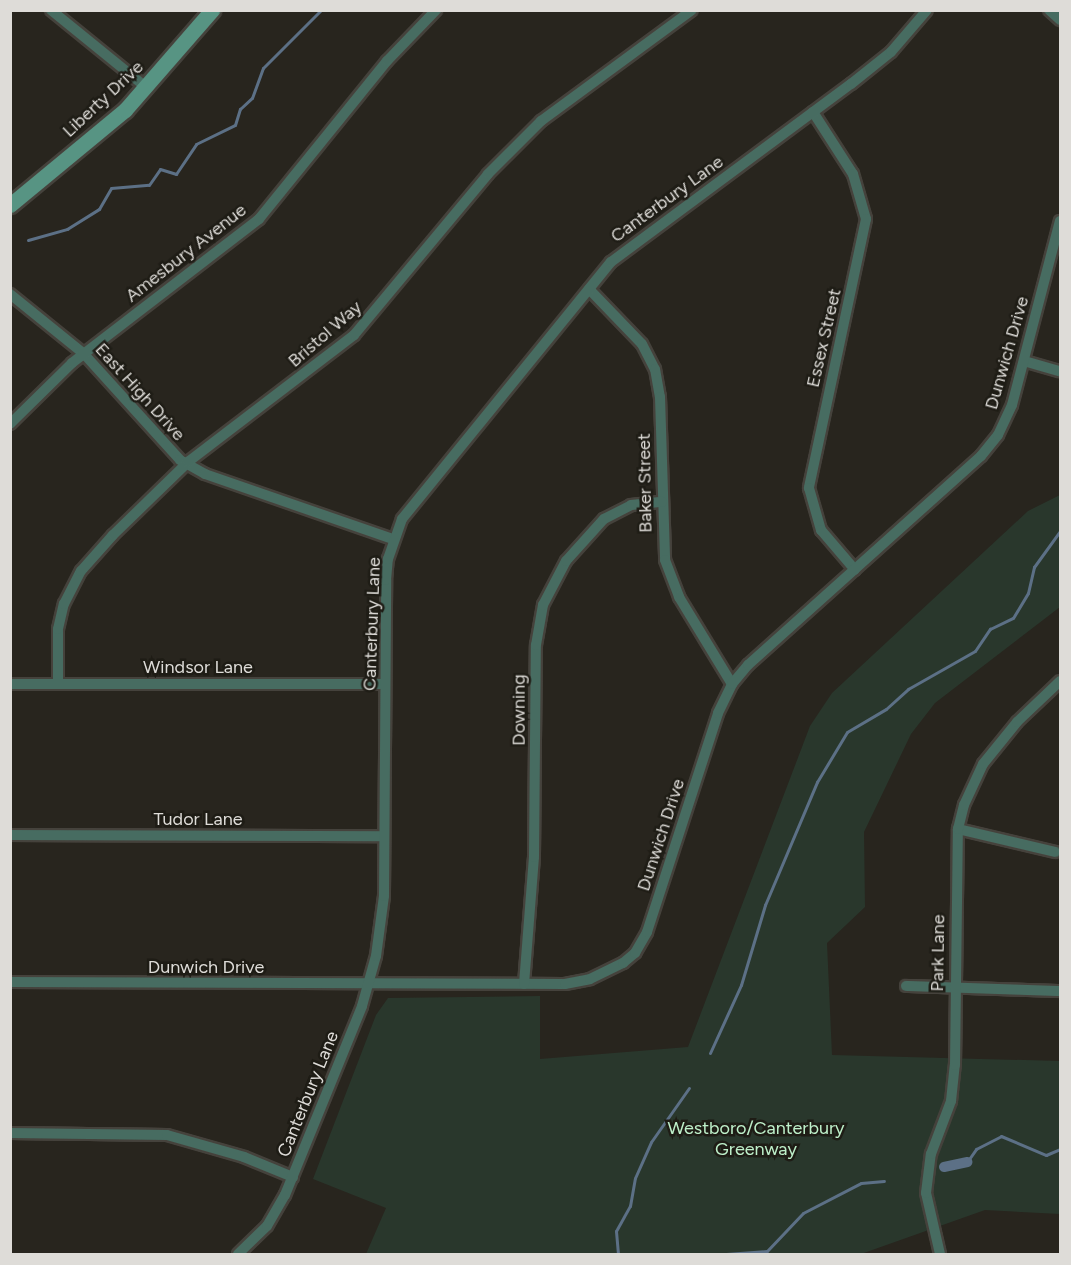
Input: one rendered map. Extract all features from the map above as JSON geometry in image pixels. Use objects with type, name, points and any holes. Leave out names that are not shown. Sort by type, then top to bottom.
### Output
[{"type":"main road","name":"Liberty Drive","points":[[10,205],[147,88],[212,10]]},
{"type":"street","points":[[51,10],[147,88]]},
{"type":"street","name":"Amesbury Avenue","points":[[10,424],[84,354],[259,219],[387,61],[436,10]]},
{"type":"street","name":"Bristol Way","points":[[57,683],[59,622],[81,571],[188,462],[354,334],[488,174],[541,121],[692,10]]},
{"type":"street","name":"Canterbury Lane","points":[[237,1254],[267,1226],[292,1178],[368,985],[381,932],[386,580],[393,538],[413,501],[624,249],[813,112],[891,52],[927,10]]},
{"type":"street","points":[[1049,10],[1060,20]]},
{"type":"street","name":"Essex Street","points":[[813,112],[853,174],[866,219],[809,488],[821,530],[855,570]]},
{"type":"street","name":"Dunwich Drive","points":[[10,982],[565,984],[590,979],[622,963],[642,945],[718,713],[732,684],[990,446],[1012,405],[1060,221]]},
{"type":"street","name":"Baker Street","points":[[589,289],[637,338],[655,369],[660,397],[662,537],[672,582],[732,684]]},
{"type":"street","name":"East High Drive","points":[[10,294],[84,354],[167,449],[206,474],[393,538]]},
{"type":"street","points":[[1024,361],[1060,371]]},
{"type":"street","name":"Downing","points":[[524,984],[534,856],[536,645],[543,604],[566,561],[604,519],[631,505],[662,502]]},
{"type":"street","name":"Park Lane","points":[[940,1254],[926,1193],[929,1164],[951,1101],[958,829],[964,805],[983,764],[1017,722],[1060,681]]},
{"type":"street","name":"Windsor Lane","points":[[10,684],[386,684]]},
{"type":"street","points":[[958,829],[1055,852]]},
{"type":"street","name":"Tudor Lane","points":[[10,835],[384,836]]},
{"type":"street","points":[[906,986],[954,990],[1060,991]]},
{"type":"street","points":[[10,1133],[167,1134],[244,1157],[292,1178]]},
{"type":"green space","name":"Westboro/Canterbury Greenway","points":[[1060,495],[1060,607],[935,703],[911,734],[864,832],[865,907],[827,943],[832,1055],[1060,1061],[1060,1214],[985,1210],[861,1254],[366,1254],[386,1208],[313,1179],[376,1015],[388,998],[540,996],[540,1059],[688,1047],[810,726],[832,693],[1028,511]]},
{"type":"waterway","points":[[28,240],[67,229],[99,209],[111,188],[149,185],[160,169],[176,174],[196,144],[235,125],[240,109],[252,98],[263,68],[321,10]]},
{"type":"waterway","points":[[710,1053],[741,985],[765,905],[817,782],[847,732],[886,709],[908,689],[975,651],[990,629],[1013,618],[1028,593],[1034,567],[1060,531]]},
{"type":"waterway","points":[[618,1254],[616,1231],[630,1206],[635,1178],[651,1142],[689,1088]]},
{"type":"waterway","points":[[967,1162],[976,1149],[1001,1136],[1046,1155],[1060,1149]]},
{"type":"waterway","points":[[944,1167],[967,1162]]},
{"type":"waterway","points":[[726,1254],[767,1251],[803,1213],[861,1183],[884,1181]]}]
